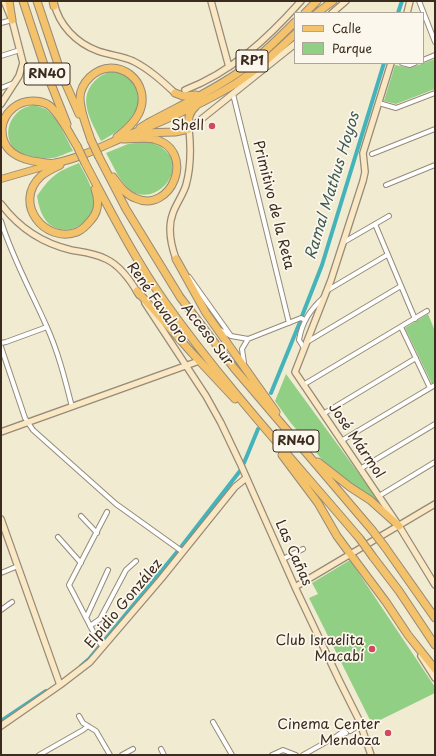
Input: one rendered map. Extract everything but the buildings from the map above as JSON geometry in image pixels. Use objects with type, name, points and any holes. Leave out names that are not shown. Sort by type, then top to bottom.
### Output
[{"type":"highway","points":[[9,1],[12,20]]},
{"type":"highway","name":"Acceso Sur","points":[[22,1],[47,74],[77,146],[116,222],[161,296],[198,347],[261,424],[360,539],[399,591],[435,645]]},
{"type":"highway","name":"Acceso Sur","points":[[37,1],[63,78],[99,157],[126,209],[180,297],[234,368],[372,530],[435,618]]},
{"type":"highway","points":[[306,11],[316,1]]},
{"type":"highway","points":[[318,12],[329,1]]},
{"type":"highway","points":[[318,12],[333,1]]},
{"type":"highway","name":"RP1","points":[[205,96],[251,63],[294,23]]},
{"type":"highway","name":"RP1","points":[[132,134],[148,123],[205,96],[235,84],[256,69],[294,35]]},
{"type":"highway","points":[[91,140],[80,107],[81,90],[86,81],[97,72],[110,68],[121,70],[133,76],[137,82],[142,95],[142,103],[138,116],[127,129],[107,145]]},
{"type":"highway","points":[[175,93],[191,96],[205,96]]},
{"type":"highway","points":[[77,146],[58,116],[47,104],[31,101],[22,102],[15,106],[6,117],[2,127],[3,138],[7,147],[20,158],[29,161],[54,164],[107,145],[132,134],[175,132],[189,129],[189,113],[205,96]]},
{"type":"highway","points":[[99,157],[120,187],[136,199],[146,201],[156,199],[166,193],[173,185],[178,166],[175,157],[170,150],[162,143],[148,138],[119,140]]},
{"type":"highway","points":[[70,159],[40,177],[31,192],[30,207],[33,216],[46,228],[58,233],[69,234],[78,232],[94,217],[97,210],[98,199],[85,162]]},
{"type":"highway","points":[[176,259],[215,328],[271,403],[293,437]]},
{"type":"highway","points":[[137,291],[227,390],[261,424],[318,503],[337,536],[351,556],[386,602],[408,636],[435,670]]},
{"type":"highway","points":[[300,447],[333,474],[370,500],[399,526]]},
{"type":"main road","points":[[1,104],[21,70],[23,63],[12,20],[4,1]]},
{"type":"main road","points":[[211,1],[229,67]]},
{"type":"main road","points":[[185,90],[205,81],[229,67],[276,29],[301,1]]},
{"type":"main road","points":[[333,12],[346,1]]},
{"type":"main road","points":[[407,12],[410,1]]},
{"type":"main road","points":[[54,3],[58,14],[72,36],[83,44],[98,51],[134,62],[153,74],[175,93]]},
{"type":"main road","points":[[176,259],[172,248],[170,230],[172,215],[186,185],[191,158],[189,129],[294,45]]},
{"type":"main road","points":[[305,345],[328,290],[364,178],[363,153],[391,64]]},
{"type":"main road","points":[[1,179],[54,164]]},
{"type":"main road","name":"René Favaloro","points":[[1,204],[21,226],[41,240],[58,247],[85,252],[107,259],[123,272],[137,291],[185,366]]},
{"type":"main road","name":"José Mármol","points":[[305,345],[295,372],[399,526],[435,585]]},
{"type":"main road","points":[[1,432],[200,361]]},
{"type":"main road","name":"Las Cañas","points":[[185,366],[210,402],[240,463],[338,680],[360,722],[371,755]]},
{"type":"main road","name":"Elpidio González","points":[[1,726],[90,662],[235,488],[246,478]]},
{"type":"main road","points":[[296,587],[351,556],[435,504]]},
{"type":"main road","points":[[1,519],[60,685]]},
{"type":"main road","points":[[408,636],[435,678]]},
{"type":"street","points":[[419,1],[423,12]]},
{"type":"street","points":[[424,14],[435,42]]},
{"type":"street","points":[[1,23],[12,20]]},
{"type":"street","points":[[1,56],[20,50]]},
{"type":"street","points":[[424,60],[435,55]]},
{"type":"street","points":[[1,88],[14,83]]},
{"type":"street","points":[[379,104],[396,108],[435,93]]},
{"type":"street","name":"Primitivo de la Reta","points":[[233,94],[289,323]]},
{"type":"street","points":[[372,154],[435,129]]},
{"type":"street","points":[[386,185],[435,165]]},
{"type":"street","points":[[344,242],[389,216]]},
{"type":"street","points":[[1,221],[9,244],[47,327],[59,359],[72,407]]},
{"type":"street","points":[[375,224],[415,319]]},
{"type":"street","points":[[328,290],[387,255]]},
{"type":"street","points":[[176,259],[231,336]]},
{"type":"street","points":[[325,296],[314,306],[305,320],[300,340],[305,345],[401,286]]},
{"type":"street","points":[[304,385],[427,311]]},
{"type":"street","points":[[215,328],[231,336],[248,339],[301,318],[305,320]]},
{"type":"street","points":[[1,343],[47,327]]},
{"type":"street","points":[[401,327],[430,388]]},
{"type":"street","points":[[247,371],[242,352],[243,346],[248,339]]},
{"type":"street","points":[[1,347],[27,423],[33,430],[116,504],[183,552]]},
{"type":"street","points":[[323,414],[416,358]]},
{"type":"street","points":[[341,441],[435,385]]},
{"type":"street","points":[[360,469],[435,424]]},
{"type":"street","points":[[379,496],[435,462]]},
{"type":"street","points":[[103,647],[97,639],[69,585],[107,512]]},
{"type":"street","points":[[81,516],[96,533]]},
{"type":"street","points":[[58,537],[81,563]]},
{"type":"street","points":[[283,559],[303,549]]},
{"type":"street","points":[[90,626],[100,619],[126,570],[136,561]]},
{"type":"street","points":[[1,573],[18,566]]},
{"type":"street","points":[[86,618],[108,570]]},
{"type":"street","points":[[1,610],[12,602]]},
{"type":"street","points":[[79,716],[83,723],[96,731],[110,755]]},
{"type":"street","points":[[213,722],[232,755]]},
{"type":"street","points":[[303,755],[360,722]]},
{"type":"street","points":[[39,755],[88,726]]},
{"type":"street","points":[[122,755],[133,749]]},
{"type":"street","points":[[161,749],[164,755]]},
{"type":"street","points":[[272,755],[283,750],[296,755]]},
{"type":"green space","points":[[435,59],[435,89],[396,104],[384,101],[395,65],[410,68]]},
{"type":"green space","points":[[112,71],[124,75],[132,81],[136,88],[138,106],[135,113],[124,126],[101,141],[87,109],[87,93],[91,85],[98,78]]},
{"type":"green space","points":[[34,105],[46,109],[57,120],[73,151],[49,158],[22,154],[14,149],[8,132],[11,121],[17,112]]},
{"type":"green space","points":[[150,141],[164,149],[170,156],[173,165],[172,173],[162,188],[147,195],[138,194],[126,186],[116,173],[106,153],[128,144]]},
{"type":"green space","points":[[79,163],[93,193],[94,204],[92,211],[89,218],[77,227],[63,230],[55,228],[49,224],[42,215],[37,196],[55,175]]},
{"type":"green space","points":[[428,314],[435,331],[435,382],[432,384],[405,328]]},
{"type":"green space","points":[[286,374],[384,508],[353,484],[337,474],[325,463],[290,422],[275,401]]},
{"type":"green space","name":"Club Israelita Macabí","points":[[350,560],[435,687],[435,693],[372,724],[309,598],[318,594],[312,583]]},
{"type":"waterway","name":"Ramal Mathus Hoyos","points":[[398,12],[402,1]]},
{"type":"waterway","name":"Ramal Mathus Hoyos","points":[[302,316],[322,265],[384,64]]},
{"type":"waterway","name":"Ramal Mathus Hoyos","points":[[271,393],[300,322]]},
{"type":"waterway","name":"Ramal Mathus Hoyos","points":[[244,463],[258,429]]},
{"type":"waterway","name":"Ramal Mathus Hoyos","points":[[181,547],[240,471]]},
{"type":"waterway","name":"Ramal Mathus Hoyos","points":[[103,642],[177,552]]},
{"type":"waterway","name":"Ramal Mathus Hoyos","points":[[81,666],[99,647]]},
{"type":"waterway","name":"Ramal Mathus Hoyos","points":[[1,721],[46,691]]},
{"type":"place","name":"Shell","points":[[212,126]]},
{"type":"place","name":"Club Israelita Macabí","points":[[372,649]]},
{"type":"place","name":"Cinema Center Mendoza","points":[[388,733]]}]
